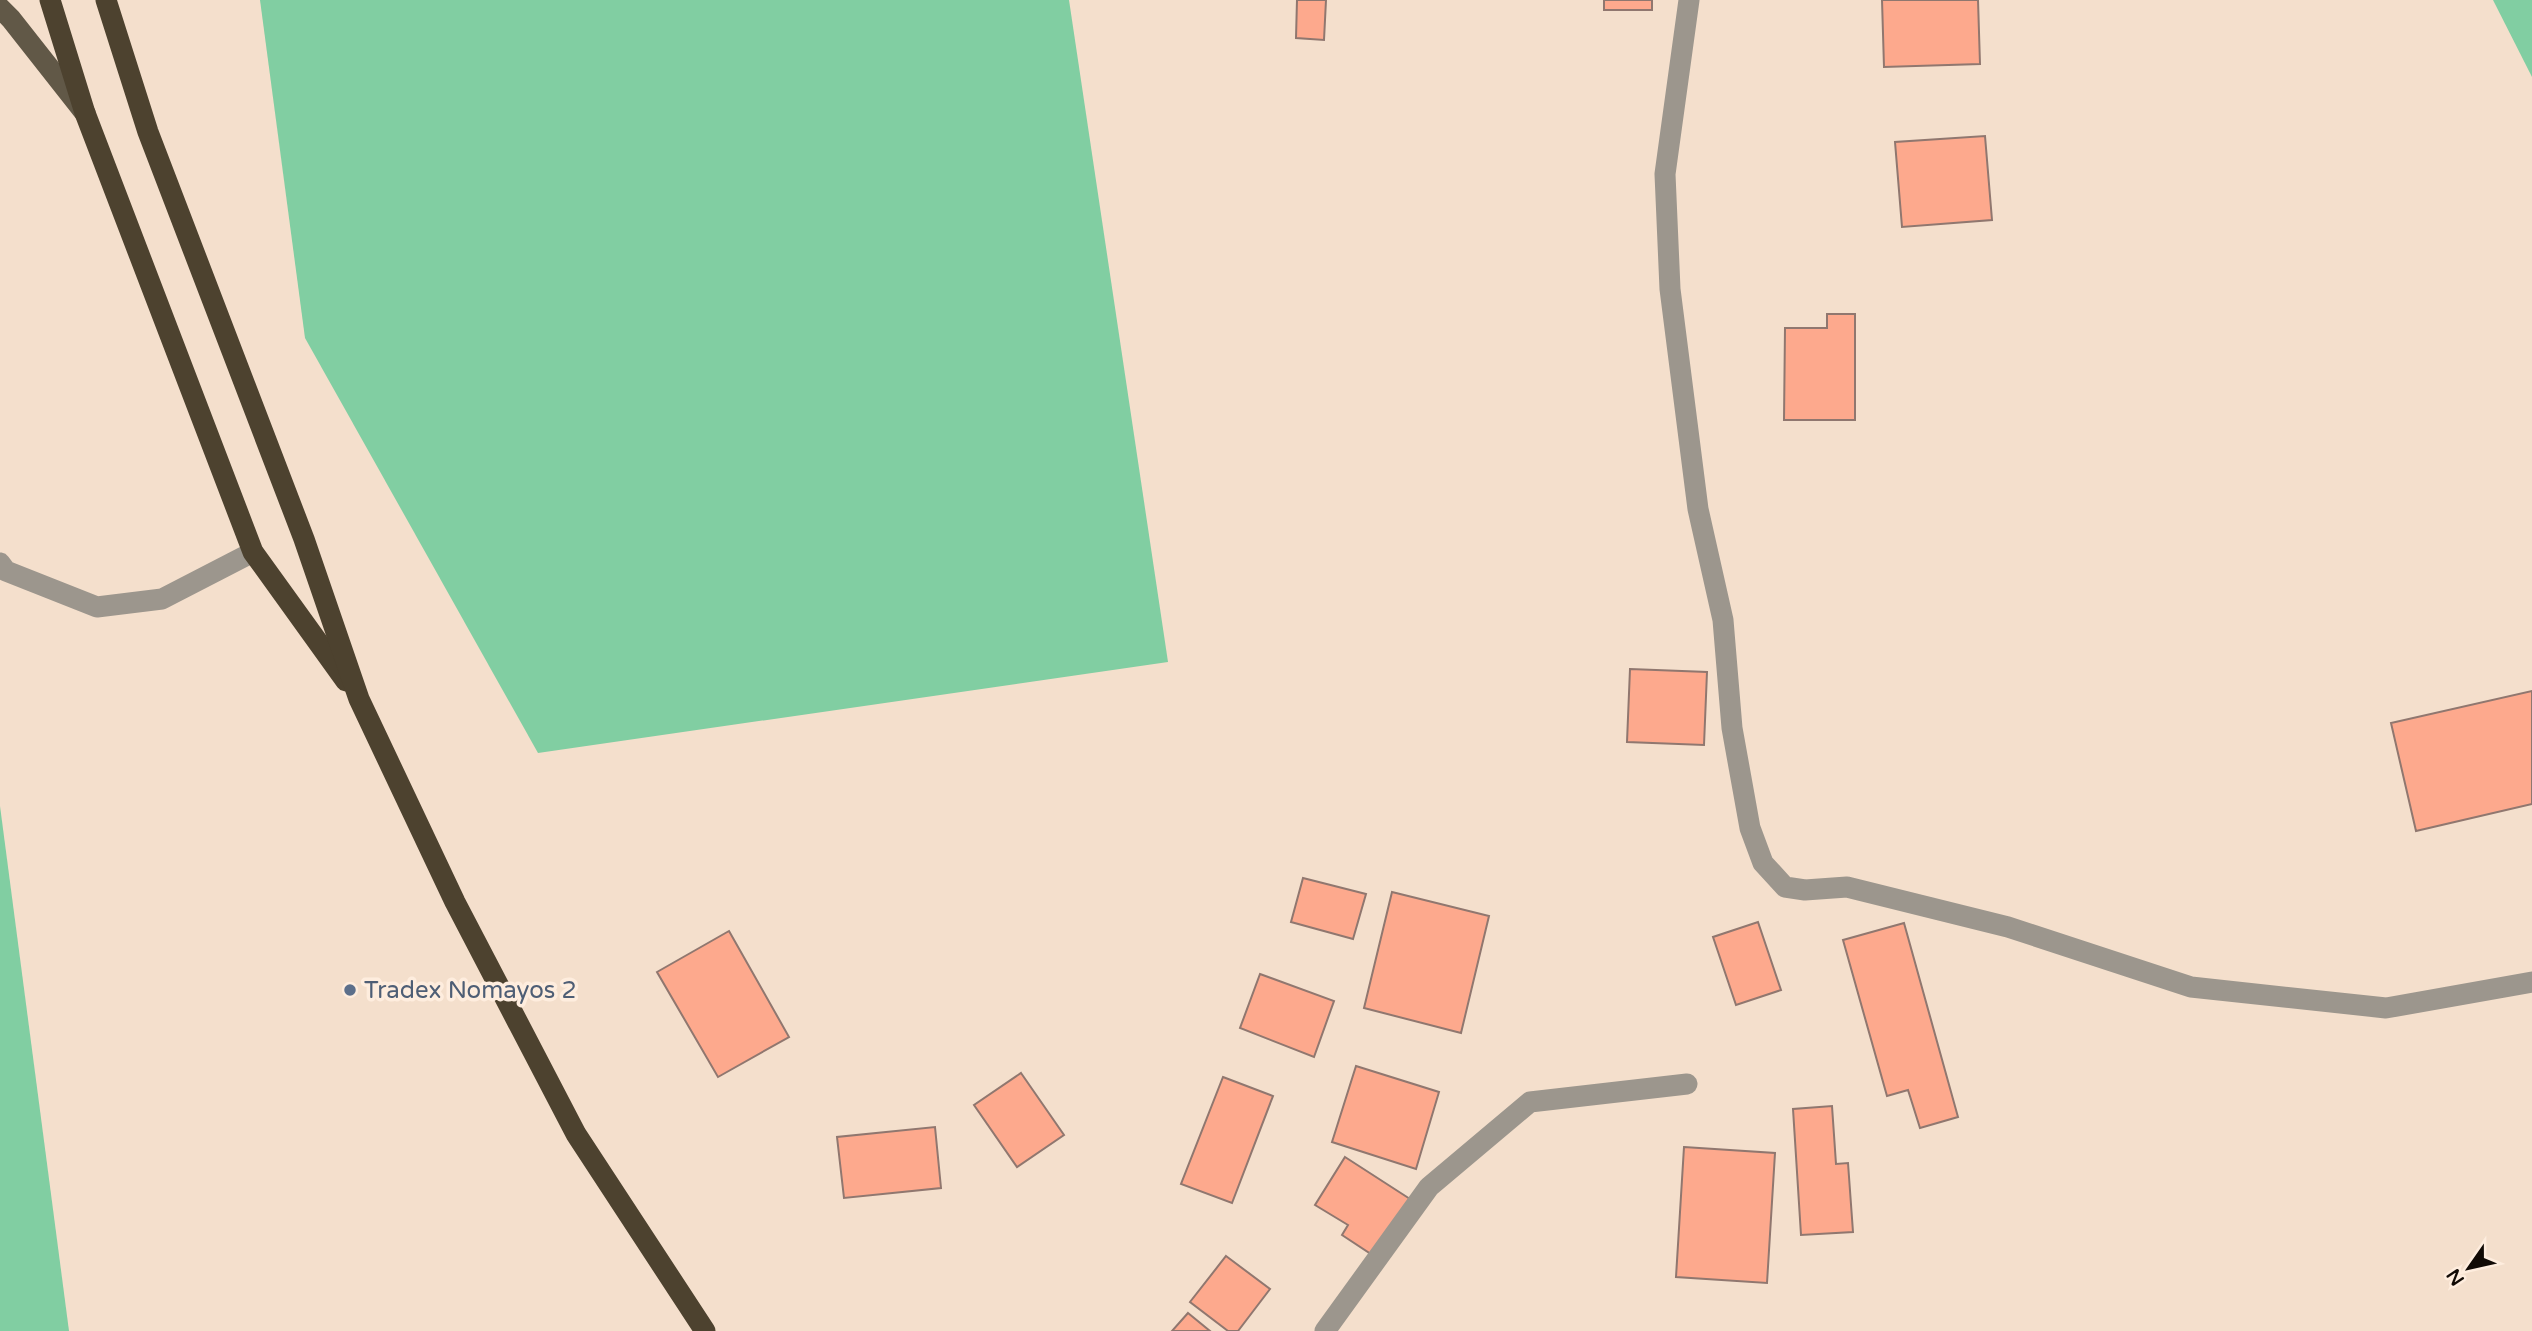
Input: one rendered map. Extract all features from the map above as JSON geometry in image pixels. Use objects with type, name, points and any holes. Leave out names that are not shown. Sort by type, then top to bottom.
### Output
[{"type":"highway","points":[[51,0],[85,113],[253,552],[359,699]]},
{"type":"highway","points":[[106,0],[148,132],[304,539],[359,699],[456,902],[576,1134],[705,1331]]},
{"type":"main road","points":[[0,8],[85,113]]},
{"type":"street","points":[[1689,0],[1665,174],[1670,289],[1698,509],[1723,620],[1732,728],[1750,828],[1763,863],[1785,887],[1805,890],[1847,887],[1994,923],[2191,987],[2386,1009],[2532,982]]},
{"type":"street","points":[[0,563],[6,571],[97,607],[162,599],[253,552]]},
{"type":"street","points":[[1325,1331],[1429,1187],[1530,1102],[1687,1084]]},
{"type":"green space","points":[[260,0],[1069,0],[1168,662],[538,753],[305,338]]},
{"type":"green space","points":[[2493,0],[2532,0],[2532,77]]},
{"type":"green space","points":[[0,806],[69,1331],[0,1331]]},
{"type":"building","points":[[1297,0],[1326,0],[1324,40],[1296,38]]},
{"type":"building","points":[[1604,0],[1652,0],[1652,10],[1604,10]]},
{"type":"building","points":[[1882,0],[1978,0],[1980,64],[1884,67]]},
{"type":"building","points":[[1985,136],[1992,220],[1902,227],[1895,142]]},
{"type":"building","points":[[1827,314],[1855,314],[1855,420],[1784,420],[1785,328],[1827,328]]},
{"type":"building","points":[[1630,669],[1707,672],[1704,745],[1627,742]]},
{"type":"building","points":[[2532,691],[2532,804],[2416,831],[2391,723]]},
{"type":"building","points":[[1303,878],[1366,894],[1353,939],[1291,922]]},
{"type":"building","points":[[1392,892],[1489,916],[1461,1033],[1364,1008]]},
{"type":"building","points":[[1758,922],[1781,990],[1736,1005],[1713,937]]},
{"type":"building","points":[[1904,923],[1958,1117],[1920,1128],[1908,1090],[1887,1096],[1843,940]]},
{"type":"building","points":[[729,931],[789,1037],[718,1077],[657,972]]},
{"type":"building","points":[[1260,974],[1334,1001],[1314,1057],[1240,1028]]},
{"type":"building","points":[[1356,1066],[1439,1092],[1416,1169],[1332,1142]]},
{"type":"building","points":[[1021,1073],[1064,1135],[1017,1167],[974,1105]]},
{"type":"building","points":[[1223,1077],[1273,1096],[1232,1203],[1181,1184]]},
{"type":"building","points":[[1832,1106],[1836,1164],[1848,1163],[1853,1232],[1801,1235],[1793,1109]]},
{"type":"building","points":[[935,1127],[941,1188],[844,1198],[837,1137]]},
{"type":"building","points":[[1684,1147],[1775,1153],[1767,1283],[1676,1277]]},
{"type":"building","points":[[1345,1157],[1410,1199],[1374,1256],[1342,1235],[1348,1225],[1315,1205]]},
{"type":"building","points":[[1226,1256],[1270,1289],[1238,1331],[1228,1331],[1190,1302]]},
{"type":"building","points":[[1188,1313],[1210,1331],[1172,1331]]},
{"type":"place","name":"Tradex Nomayos 2","points":[[350,990]]}]
